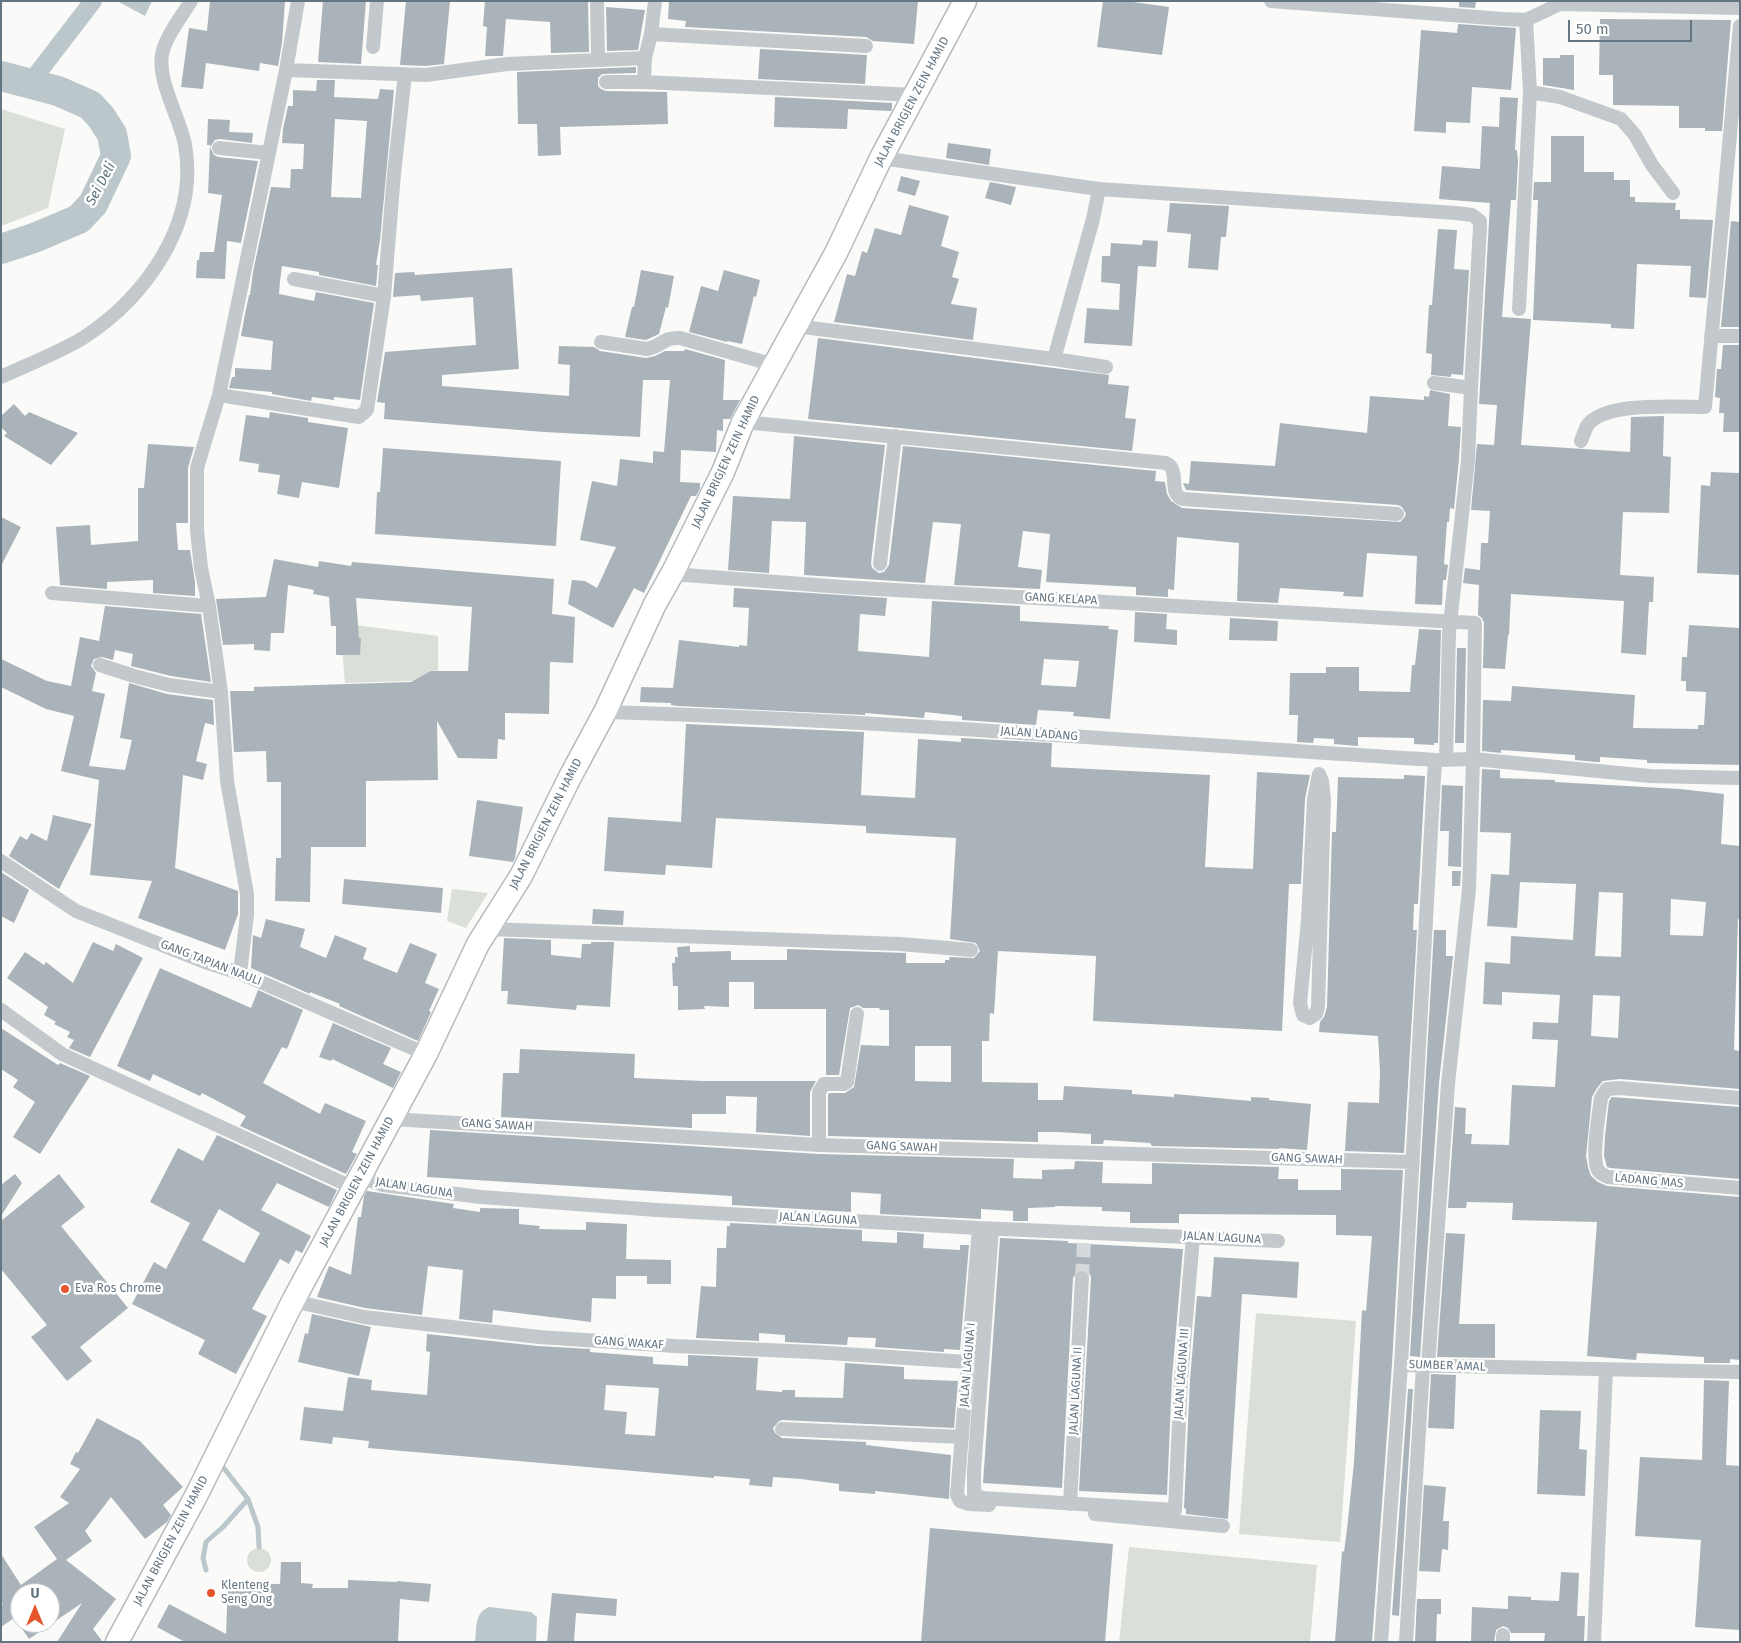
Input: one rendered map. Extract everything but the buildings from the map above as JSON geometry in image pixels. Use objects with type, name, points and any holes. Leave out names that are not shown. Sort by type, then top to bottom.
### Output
[{"type":"main road","name":"JALAN BRIGJEN ZEIN HAMID","points":[[117,1642],[196,1496],[293,1301],[426,1054],[478,944],[521,876],[570,777],[605,712],[655,604],[723,472],[743,422],[836,253],[881,158],[965,1]]},
{"type":"street","points":[[1,377],[82,338],[110,318],[134,295],[151,274],[170,244],[182,213],[187,163],[185,144],[164,83],[163,48],[191,1]]},
{"type":"street","points":[[240,973],[247,915],[246,894],[227,781],[221,692],[209,606],[201,568],[197,530],[197,468],[219,395],[286,70],[298,1]]},
{"type":"street","points":[[373,47],[376,1]]},
{"type":"street","points":[[597,1],[598,59]]},
{"type":"street","points":[[644,82],[645,58],[651,34],[655,1]]},
{"type":"street","points":[[1271,1],[1452,16],[1526,20],[1560,3],[1740,8]]},
{"type":"street","points":[[1452,16],[1454,1]]},
{"type":"street","points":[[1519,309],[1530,92],[1526,20]]},
{"type":"street","points":[[1581,441],[1587,426],[1595,418],[1606,413],[1642,407],[1704,407],[1740,26]]},
{"type":"street","points":[[651,34],[866,46]]},
{"type":"street","points":[[286,70],[426,75],[507,64],[645,58]]},
{"type":"street","points":[[219,395],[359,417],[368,410],[384,296],[394,174],[405,74]]},
{"type":"street","points":[[606,82],[644,82],[915,95]]},
{"type":"street","points":[[1530,92],[1560,96],[1621,120],[1635,135],[1652,165],[1673,193]]},
{"type":"street","points":[[218,148],[269,153]]},
{"type":"street","points":[[881,158],[1099,189],[1446,212],[1472,215],[1480,221],[1468,460],[1450,622],[1401,1365]]},
{"type":"street","points":[[1054,359],[1094,219],[1099,189]]},
{"type":"street","points":[[294,279],[384,296]]},
{"type":"street","points":[[795,326],[1106,367]]},
{"type":"street","points":[[1711,336],[1740,336]]},
{"type":"street","points":[[601,342],[647,349],[654,347],[665,339],[680,338],[774,365]]},
{"type":"street","points":[[1434,383],[1471,388]]},
{"type":"street","points":[[743,422],[1166,463],[1173,470],[1176,494],[1183,500],[1397,514]]},
{"type":"street","points":[[880,564],[895,436]]},
{"type":"street","name":"GANG KELAPA","points":[[672,574],[852,587],[1475,623],[1473,759]]},
{"type":"street","points":[[52,593],[209,606]]},
{"type":"street","points":[[100,665],[134,676],[169,684],[221,692]]},
{"type":"street","name":"JALAN LADANG","points":[[605,712],[703,715],[944,728],[1318,754],[1441,760],[1473,759],[1650,776],[1740,778]]},
{"type":"street","points":[[1315,920],[1303,974],[1300,1010],[1303,1015],[1310,1018],[1314,1017],[1317,1011],[1319,974],[1315,920],[1314,799],[1319,774],[1318,754]]},
{"type":"street","points":[[1406,1642],[1448,1084],[1469,890],[1473,759]]},
{"type":"street","name":"GANG TAPIAN NAULI","points":[[1,861],[76,911],[205,962],[240,973],[426,1054]]},
{"type":"street","points":[[488,928],[900,944],[971,950]]},
{"type":"street","points":[[1303,974],[1319,974]]},
{"type":"street","name":"JALAN LAGUNA","points":[[1,1010],[62,1054],[357,1183],[481,1197],[657,1210],[986,1228],[1085,1238],[1193,1237],[1278,1241]]},
{"type":"street","points":[[819,1145],[820,1092],[824,1084],[844,1084],[847,1082],[857,1014]]},
{"type":"street","name":"LADANG MAS","points":[[1740,1098],[1632,1088],[1608,1089],[1601,1098],[1596,1140],[1596,1164],[1598,1170],[1608,1177],[1740,1188]]},
{"type":"street","name":"GANG SAWAH","points":[[391,1119],[819,1145],[1413,1162]]},
{"type":"street","points":[[986,1228],[974,1494],[982,1498],[1070,1504]]},
{"type":"street","name":"JALAN LAGUNA I","points":[[986,1228],[968,1362],[957,1492],[957,1497],[960,1501],[970,1504],[1223,1526]]},
{"type":"street","name":"JALAN LAGUNA III","points":[[1070,1504],[1175,1510],[1181,1380],[1193,1237]]},
{"type":"street","name":"JALAN LAGUNA II","points":[[1070,1504],[1082,1278]]},
{"type":"street","name":"GANG WAKAF","points":[[293,1301],[364,1317],[539,1337],[968,1362]]},
{"type":"street","name":"SUMBER AMAL","points":[[1381,1642],[1401,1365],[1740,1372]]},
{"type":"street","points":[[1594,1642],[1606,1370]]},
{"type":"street","points":[[782,1429],[962,1437]]},
{"type":"shaded area","points":[[117,1],[152,1],[145,16]]},
{"type":"shaded area","points":[[1,109],[65,129],[48,208],[1,226]]},
{"type":"shaded area","points":[[340,623],[438,636],[438,680],[345,683]]},
{"type":"shaded area","points":[[452,889],[488,893],[466,928],[447,921]]},
{"type":"shaded area","points":[[1256,1313],[1356,1321],[1340,1542],[1239,1534]]},
{"type":"shaded area","points":[[1129,1547],[1317,1565],[1310,1642],[1119,1642]]},
{"type":"shaded area","points":[[259,1548],[268,1551],[271,1560],[268,1569],[259,1572],[250,1569],[247,1560],[250,1551]]},
{"type":"shaded area","points":[[489,1607],[531,1612],[537,1617],[536,1642],[475,1642],[476,1626],[479,1617]]},
{"type":"waterway","points":[[30,83],[93,1]]},
{"type":"waterway","name":"Sei Deli","points":[[1,76],[58,91],[90,105],[101,117],[112,134],[116,156],[93,204],[79,219],[34,238],[1,249]]},
{"type":"waterway","points":[[219,1462],[248,1499],[258,1527],[259,1547]]},
{"type":"waterway","points":[[206,1570],[203,1558],[206,1542],[223,1527],[248,1499]]},
{"type":"tunnel","points":[[1082,1278],[1084,1243]]},
{"type":"place","name":"Eva Ros Chrome","points":[[65,1289]]},
{"type":"place","name":"Klenteng Seng Ong","points":[[211,1593]]}]
